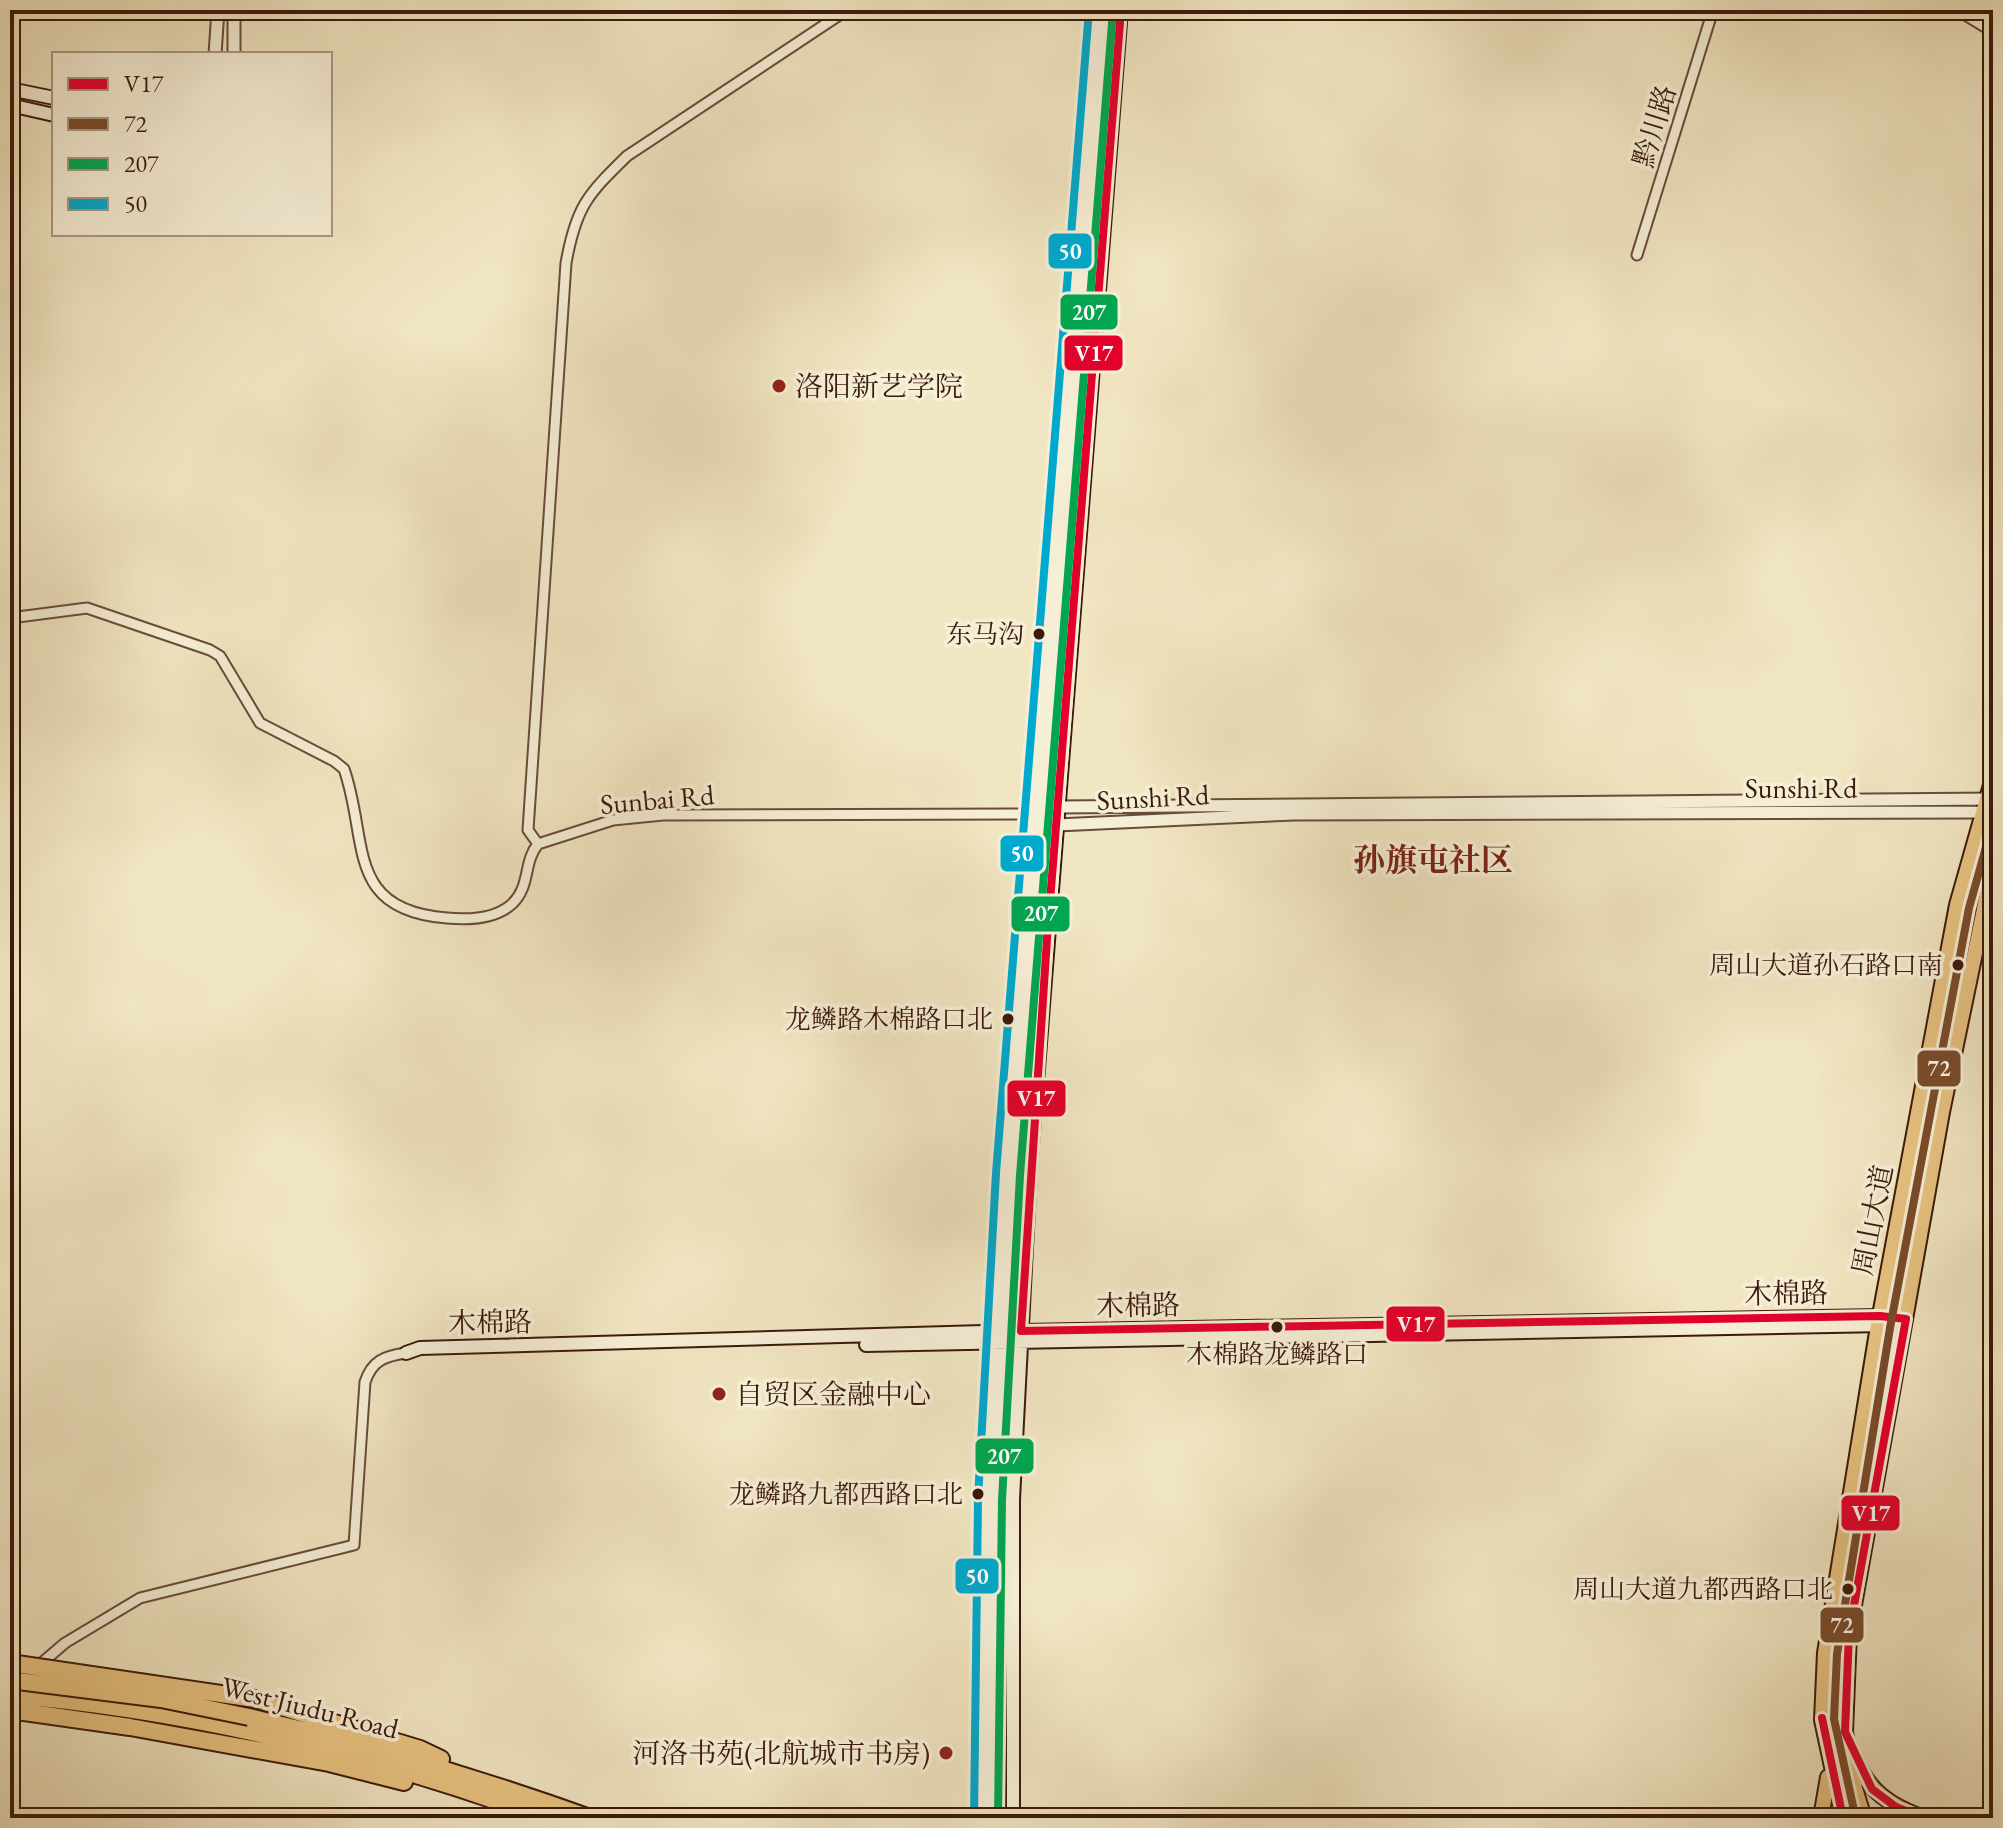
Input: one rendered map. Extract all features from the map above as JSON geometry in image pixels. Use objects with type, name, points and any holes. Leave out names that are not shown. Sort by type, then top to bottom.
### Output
[{"type":"highway","points":[[10,1663],[255,1699],[420,1749],[482,1779]]},
{"type":"highway","name":"West Jiudu Road","points":[[10,1680],[161,1699],[247,1732],[346,1739],[482,1779],[590,1818]]},
{"type":"highway","points":[[10,1692],[247,1732],[329,1763],[481,1804],[518,1808],[545,1818]]},
{"type":"highway","points":[[10,1710],[130,1727]]},
{"type":"highway","points":[[10,1717],[130,1727],[247,1732]]},
{"type":"main road","points":[[986,1818],[990,1500],[999,1338],[1035,814],[1101,10]]},
{"type":"main road","points":[[1013,1818],[1013,1499],[1030,1171],[1121,10]]},
{"type":"main road","points":[[10,89],[52,98]]},
{"type":"main road","points":[[10,105],[52,115]]},
{"type":"main road","name":"周山大道","points":[[1843,1818],[1825,1745],[1822,1708],[1825,1653],[1879,1321],[1957,905],[1989,804],[1993,778]]},
{"type":"main road","name":"周山大道","points":[[1864,1818],[1854,1785],[1845,1732],[1849,1633],[1942,1112],[1993,866]]},
{"type":"main road","name":"木棉路","points":[[406,1353],[420,1348],[1906,1319]]},
{"type":"main road","points":[[1845,1732],[1872,1789],[1896,1807],[1924,1818]]},
{"type":"main road","points":[[1821,1818],[1828,1783],[1825,1745]]},
{"type":"street","points":[[215,52],[218,10]]},
{"type":"street","points":[[234,10],[234,52]]},
{"type":"street","points":[[10,618],[87,608],[220,656],[260,723],[344,769],[365,871],[374,886],[388,899],[438,917],[463,919],[508,907],[525,889],[531,853],[538,844],[528,830],[566,263],[572,225],[599,182],[627,156],[847,10]]},
{"type":"street","name":"黔川路","points":[[1637,255],[1713,10]]},
{"type":"street","points":[[1957,10],[1993,32]]},
{"type":"street","name":"Sunshi Rd","points":[[1035,814],[1058,807],[1989,804]]},
{"type":"street","name":"Sunshi Rd","points":[[1035,814],[1057,825],[1294,814],[1989,804]]},
{"type":"street","name":"Sunbai Rd","points":[[538,844],[613,820],[663,815],[1035,814]]},
{"type":"street","points":[[10,1692],[65,1643],[140,1598],[354,1545],[365,1382],[369,1369],[379,1360],[406,1353]]},
{"type":"waterway","points":[[1988,10],[1993,13]]},
{"type":"transit line","name":"50","points":[[974,1818],[978,1499],[996,1173],[1089,10]]},
{"type":"transit line","name":"V17","points":[[1121,10],[1047,939],[1021,1331],[1880,1316],[1906,1319],[1849,1633],[1845,1732],[1872,1789],[1896,1807],[1924,1818]]},
{"type":"transit line","name":"207","points":[[998,1818],[1002,1500],[1020,1175],[1113,11]]},
{"type":"transit line","name":"72","points":[[1855,1815],[1834,1719],[1837,1654],[1890,1328],[1969,908],[1993,822]]},
{"type":"transit line","name":"V17","points":[[1822,1718],[1843,1818]]},
{"type":"place","name":"洛阳新艺学院","points":[[779,386]]},
{"type":"place","name":"东马沟","points":[[1039,634]]},
{"type":"place","name":"周山大道孙石路口南","points":[[1958,965]]},
{"type":"place","name":"龙鳞路木棉路口北","points":[[1008,1019]]},
{"type":"place","name":"木棉路龙鳞路口","points":[[1277,1327]]},
{"type":"place","name":"自贸区金融中心","points":[[719,1394]]},
{"type":"place","name":"龙鳞路九都西路口北","points":[[978,1494]]},
{"type":"place","name":"周山大道九都西路口北","points":[[1848,1589]]},
{"type":"place","name":"河洛书苑(北航城市书房)","points":[[946,1753]]},
{"type":"district","name":"孙旗屯社区","points":[[1433,860]]}]
